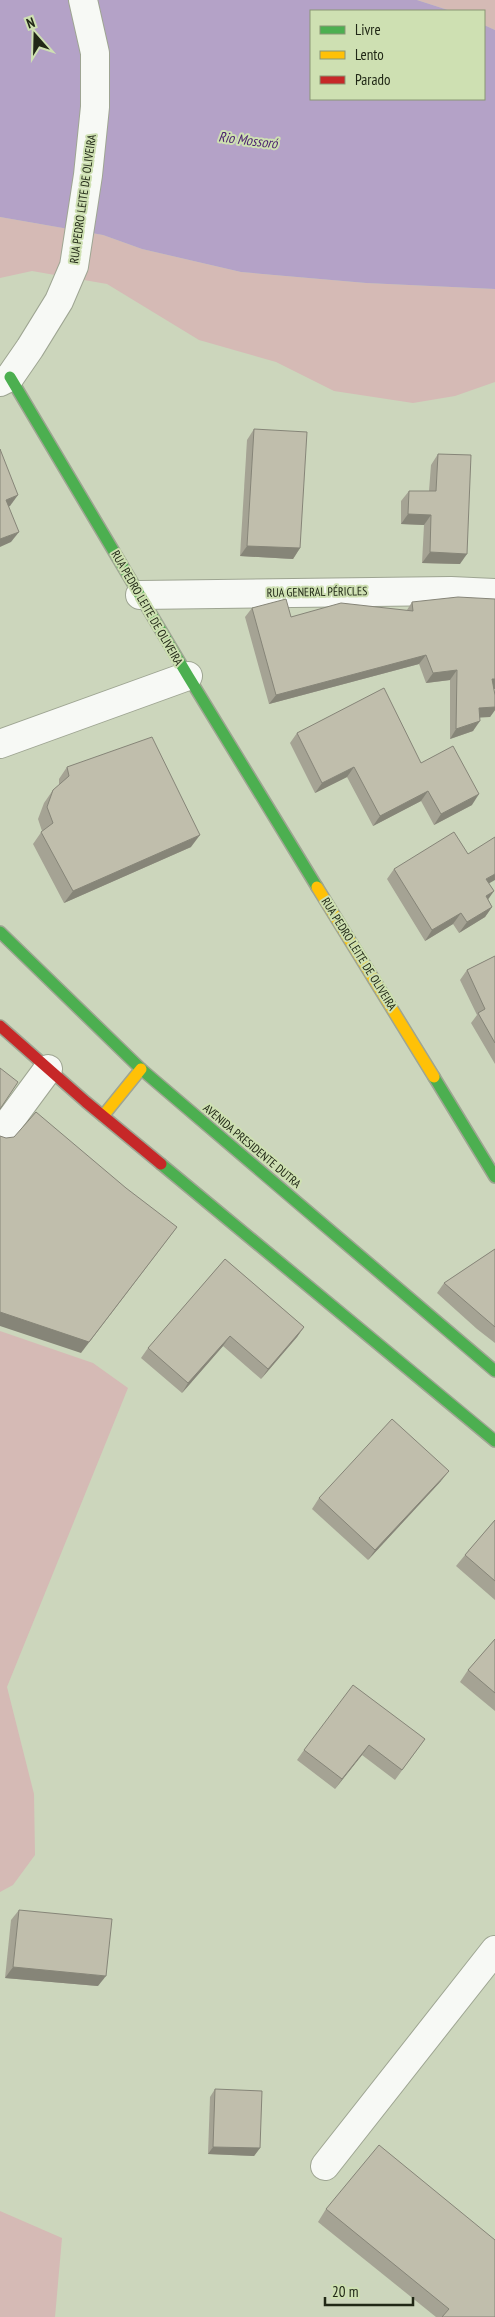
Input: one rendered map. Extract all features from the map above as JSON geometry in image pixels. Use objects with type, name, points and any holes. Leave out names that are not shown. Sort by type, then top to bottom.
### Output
[{"type":"main road","name":"RUA PEDRO LEITE DE OLIVEIRA","points":[[5,380],[140,595],[495,1177]]},
{"type":"main road","name":"AVENIDA PRESIDENTE DUTRA","points":[[0,932],[42,975],[141,1069],[495,1371]]},
{"type":"main road","points":[[0,1026],[48,1070],[495,1442]]},
{"type":"main road","points":[[103,1116],[141,1069]]},
{"type":"street","name":"RUA PEDRO LEITE DE OLIVEIRA","points":[[5,380],[59,301],[74,266],[88,175],[95,107],[95,54],[83,0]]},
{"type":"street","name":"RUA GENERAL PÉRICLES","points":[[140,595],[495,592]]},
{"type":"street","points":[[0,744],[188,676]]},
{"type":"street","points":[[0,1134],[48,1070]]},
{"type":"street","points":[[326,2166],[495,1950]]},
{"type":"shaded area","points":[[417,0],[495,0],[495,30],[485,25],[485,10],[448,10]]},
{"type":"shaded area","points":[[0,217],[103,235],[142,249],[241,272],[366,283],[495,289],[495,382],[455,396],[413,403],[334,391],[276,362],[199,340],[107,284],[32,271],[0,278]]},
{"type":"shaded area","points":[[0,1331],[93,1363],[128,1388],[7,1687],[34,1794],[35,1855],[13,1885],[0,1892]]},
{"type":"shaded area","points":[[0,2211],[62,2238],[55,2317],[0,2317]]},
{"type":"water","name":"Rio Mossoró","points":[[0,0],[417,0],[448,10],[310,10],[310,100],[485,100],[485,25],[495,30],[495,289],[366,283],[241,272],[142,249],[103,235],[0,217]]},
{"type":"building","points":[[254,429],[307,432],[300,548],[247,546]]},
{"type":"building","points":[[0,449],[18,495],[6,500],[19,532],[0,539]]},
{"type":"building","points":[[438,454],[471,455],[467,554],[430,552],[431,515],[408,514],[409,491],[436,491]]},
{"type":"building","points":[[458,597],[495,599],[495,679],[492,679],[495,707],[479,708],[480,721],[456,729],[457,670],[433,673],[426,655],[276,695],[252,608],[286,599],[291,617],[341,603],[413,611],[412,602]]},
{"type":"building","points":[[384,688],[421,763],[453,746],[479,794],[441,814],[428,791],[380,816],[354,767],[322,783],[297,733]]},
{"type":"building","points":[[152,737],[200,835],[73,891],[41,832],[53,823],[47,807],[53,790],[69,776],[67,767]]},
{"type":"building","points":[[454,832],[468,854],[495,837],[495,874],[486,879],[494,891],[486,896],[492,907],[467,922],[461,913],[432,930],[394,869]]},
{"type":"building","points":[[495,956],[495,1043],[478,1013],[485,1009],[467,970]]},
{"type":"building","points":[[0,1068],[18,1082],[0,1109]]},
{"type":"building","points":[[36,1112],[126,1188],[177,1227],[89,1342],[0,1312],[0,1136],[6,1138],[14,1137]]},
{"type":"building","points":[[495,1249],[495,1327],[444,1283]]},
{"type":"building","points":[[225,1259],[304,1327],[268,1369],[230,1336],[188,1383],[148,1348]]},
{"type":"building","points":[[392,1419],[449,1471],[375,1550],[319,1498]]},
{"type":"building","points":[[495,1520],[495,1581],[465,1555]]},
{"type":"building","points":[[495,1639],[495,1693],[468,1670]]},
{"type":"building","points":[[353,1685],[425,1739],[402,1770],[369,1745],[342,1779],[304,1750]]},
{"type":"building","points":[[19,1910],[112,1919],[106,1976],[13,1967]]},
{"type":"building","points":[[215,2089],[262,2091],[260,2148],[213,2147]]},
{"type":"building","points":[[379,2145],[495,2240],[495,2317],[442,2317],[449,2309],[326,2209]]},
{"type":"traffic: fast","points":[[10,377],[188,676],[317,887]]},
{"type":"traffic: fast","points":[[0,932],[141,1069],[495,1371]]},
{"type":"traffic: fast","points":[[434,1077],[495,1177]]},
{"type":"traffic: fast","points":[[161,1164],[495,1441]]},
{"type":"traffic: slow","points":[[317,887],[434,1077]]},
{"type":"traffic: slow","points":[[103,1116],[141,1069]]},
{"type":"traffic: jam","points":[[0,1026],[86,1102],[161,1164]]}]
